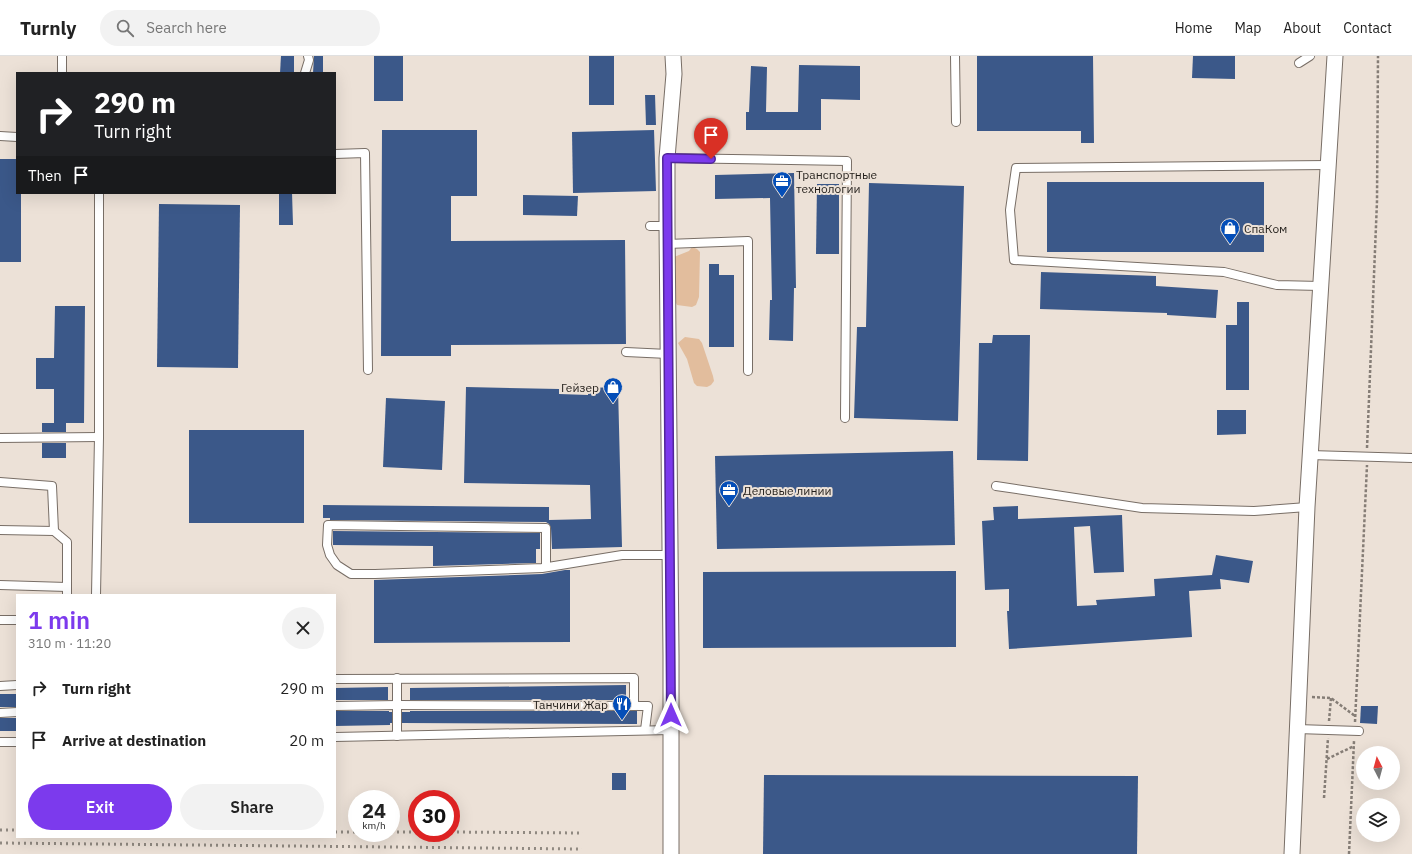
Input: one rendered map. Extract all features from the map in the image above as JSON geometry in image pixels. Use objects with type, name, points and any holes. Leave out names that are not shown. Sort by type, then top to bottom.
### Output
[{"type":"street","points":[[671,854],[667,158],[674,74],[673,56]]},
{"type":"street","points":[[1292,854],[1307,507],[1335,56]]},
{"type":"lane","points":[[62,56],[62,72]]},
{"type":"lane","points":[[305,72],[309,60],[308,56]]},
{"type":"lane","points":[[955,56],[956,122]]},
{"type":"lane","points":[[1299,63],[1310,56]]},
{"type":"lane","points":[[0,136],[16,137]]},
{"type":"lane","points":[[336,154],[365,153],[368,370]]},
{"type":"lane","points":[[667,158],[847,161],[845,418]]},
{"type":"lane","points":[[1320,286],[1277,286],[1224,272],[1014,260],[1010,210],[1016,168],[1329,165]]},
{"type":"lane","points":[[96,594],[99,437],[99,194]]},
{"type":"lane","points":[[650,226],[667,226]]},
{"type":"lane","points":[[667,244],[748,241],[748,371]]},
{"type":"lane","points":[[626,352],[668,354]]},
{"type":"lane","points":[[0,438],[99,437]]},
{"type":"lane","points":[[1310,456],[1412,458]]},
{"type":"lane","points":[[0,482],[52,486],[54,531]]},
{"type":"lane","points":[[996,486],[1142,508],[1254,511],[1307,507]]},
{"type":"lane","points":[[546,567],[546,528],[328,525],[327,545],[330,555],[337,565],[351,574],[390,574],[546,567],[622,555],[670,555]]},
{"type":"lane","points":[[0,530],[54,531],[67,542],[67,591],[0,585]]},
{"type":"lane","points":[[0,620],[16,620]]},
{"type":"lane","points":[[397,678],[397,736]]},
{"type":"lane","points":[[336,679],[634,678],[634,706]]},
{"type":"lane","points":[[0,686],[16,685]]},
{"type":"lane","points":[[336,706],[648,706],[645,730]]},
{"type":"lane","points":[[0,712],[16,712]]},
{"type":"lane","points":[[1297,729],[1359,731]]},
{"type":"lane","points":[[336,737],[671,730]]},
{"type":"lane","points":[[0,742],[16,742]]},
{"type":"path","points":[[1298,696],[1331,698],[1355,717]]},
{"type":"path","points":[[1324,798],[1331,698]]},
{"type":"path","points":[[1326,760],[1354,746]]},
{"type":"shaded area","points":[[692,247],[700,252],[699,297],[696,305],[692,307],[677,305],[675,301],[676,267],[674,257],[689,251]]},
{"type":"shaded area","points":[[685,337],[699,339],[702,343],[714,381],[707,387],[697,386],[694,383],[687,359],[678,343]]},
{"type":"building","points":[[281,56],[294,56],[294,72],[280,72]]},
{"type":"building","points":[[314,56],[323,56],[323,72],[313,72]]},
{"type":"building","points":[[374,56],[403,56],[403,101],[374,101]]},
{"type":"building","points":[[589,56],[614,56],[614,105],[589,105]]},
{"type":"building","points":[[977,56],[1093,56],[1094,143],[1081,143],[1081,131],[977,131]]},
{"type":"building","points":[[1193,56],[1235,56],[1235,79],[1192,78]]},
{"type":"building","points":[[799,65],[860,66],[860,100],[821,99],[821,130],[746,130],[746,112],[749,112],[751,66],[767,67],[766,112],[798,112]]},
{"type":"building","points":[[645,95],[655,95],[656,125],[646,125]]},
{"type":"building","points":[[382,130],[477,130],[477,196],[451,196],[451,241],[625,240],[626,344],[451,345],[451,356],[381,356]]},
{"type":"building","points":[[654,130],[656,191],[573,193],[572,132]]},
{"type":"building","points":[[0,159],[16,159],[16,194],[21,194],[21,262],[0,262]]},
{"type":"building","points":[[794,173],[796,288],[794,288],[793,341],[769,340],[770,300],[772,300],[770,198],[715,199],[715,175]]},
{"type":"building","points":[[1047,182],[1264,182],[1264,252],[1047,252]]},
{"type":"building","points":[[869,183],[964,186],[958,421],[854,418],[857,327],[866,327]]},
{"type":"building","points":[[817,184],[839,184],[839,254],[816,254]]},
{"type":"building","points":[[279,194],[292,194],[293,225],[279,225]]},
{"type":"building","points":[[523,195],[578,196],[577,216],[523,215]]},
{"type":"building","points":[[159,204],[240,205],[238,368],[157,367]]},
{"type":"building","points":[[709,264],[719,264],[719,275],[734,275],[734,347],[709,347]]},
{"type":"building","points":[[1041,272],[1156,276],[1156,286],[1218,290],[1216,318],[1167,315],[1167,313],[1040,309]]},
{"type":"building","points":[[1237,302],[1249,302],[1249,390],[1226,390],[1226,325],[1237,325]]},
{"type":"building","points":[[55,306],[85,306],[84,423],[66,423],[66,432],[42,432],[42,423],[54,423],[54,389],[36,389],[36,358],[54,358]]},
{"type":"building","points":[[993,335],[1030,335],[1028,461],[977,460],[979,343],[992,343]]},
{"type":"building","points":[[466,387],[559,389],[559,394],[588,395],[588,388],[618,387],[622,547],[552,549],[551,528],[546,522],[330,520],[330,518],[323,518],[323,505],[549,507],[549,520],[591,519],[590,485],[464,483]]},
{"type":"building","points":[[386,398],[445,401],[442,470],[383,467]]},
{"type":"building","points":[[1217,410],[1246,410],[1246,434],[1217,435]]},
{"type":"building","points":[[189,430],[304,430],[304,523],[189,523]]},
{"type":"building","points":[[42,443],[66,443],[66,458],[42,458]]},
{"type":"building","points":[[953,451],[955,545],[717,549],[715,456]]},
{"type":"building","points":[[1018,506],[1018,519],[1122,515],[1124,572],[1094,573],[1090,526],[1074,527],[1077,606],[1097,605],[1096,600],[1155,596],[1154,579],[1212,575],[1216,555],[1253,561],[1249,583],[1220,579],[1221,589],[1189,591],[1192,637],[1009,649],[1007,611],[1009,611],[1009,589],[985,590],[982,521],[994,520],[993,507]]},
{"type":"building","points":[[333,531],[540,533],[540,549],[536,549],[536,563],[433,566],[433,546],[333,545]]},
{"type":"building","points":[[570,570],[570,642],[374,643],[374,580],[542,574]]},
{"type":"building","points":[[956,571],[956,647],[703,648],[703,572]]},
{"type":"building","points":[[626,685],[626,700],[410,700],[410,688]]},
{"type":"building","points":[[388,687],[388,700],[336,700],[336,688]]},
{"type":"building","points":[[0,694],[16,694],[16,707],[0,707]]},
{"type":"building","points":[[1361,706],[1378,706],[1377,724],[1360,723]]},
{"type":"building","points":[[336,711],[389,711],[392,712],[392,723],[390,723],[390,725],[336,726]]},
{"type":"building","points":[[637,711],[637,724],[402,723],[402,712]]},
{"type":"building","points":[[0,718],[16,718],[16,731],[0,731]]},
{"type":"building","points":[[612,773],[626,773],[626,790],[612,790]]},
{"type":"building","points":[[764,775],[1138,776],[1137,854],[763,854]]},
{"type":"railway","points":[[0,830],[16,830]]},
{"type":"railway","points":[[336,832],[348,832]]},
{"type":"railway","points":[[400,832],[408,832]]},
{"type":"railway","points":[[460,832],[583,833]]},
{"type":"railway","points":[[0,843],[582,849]]},
{"type":"place","name":"Транспортные технологии","points":[[782,198]]},
{"type":"place","name":"СпаКом","points":[[1230,245]]},
{"type":"place","name":"Гейзер","points":[[613,404]]},
{"type":"place","name":"Деловые линии","points":[[729,507]]},
{"type":"place","name":"Танчини Жар","points":[[622,721]]},
{"type":"route","points":[[671,715],[667,158],[711,159]]}]
